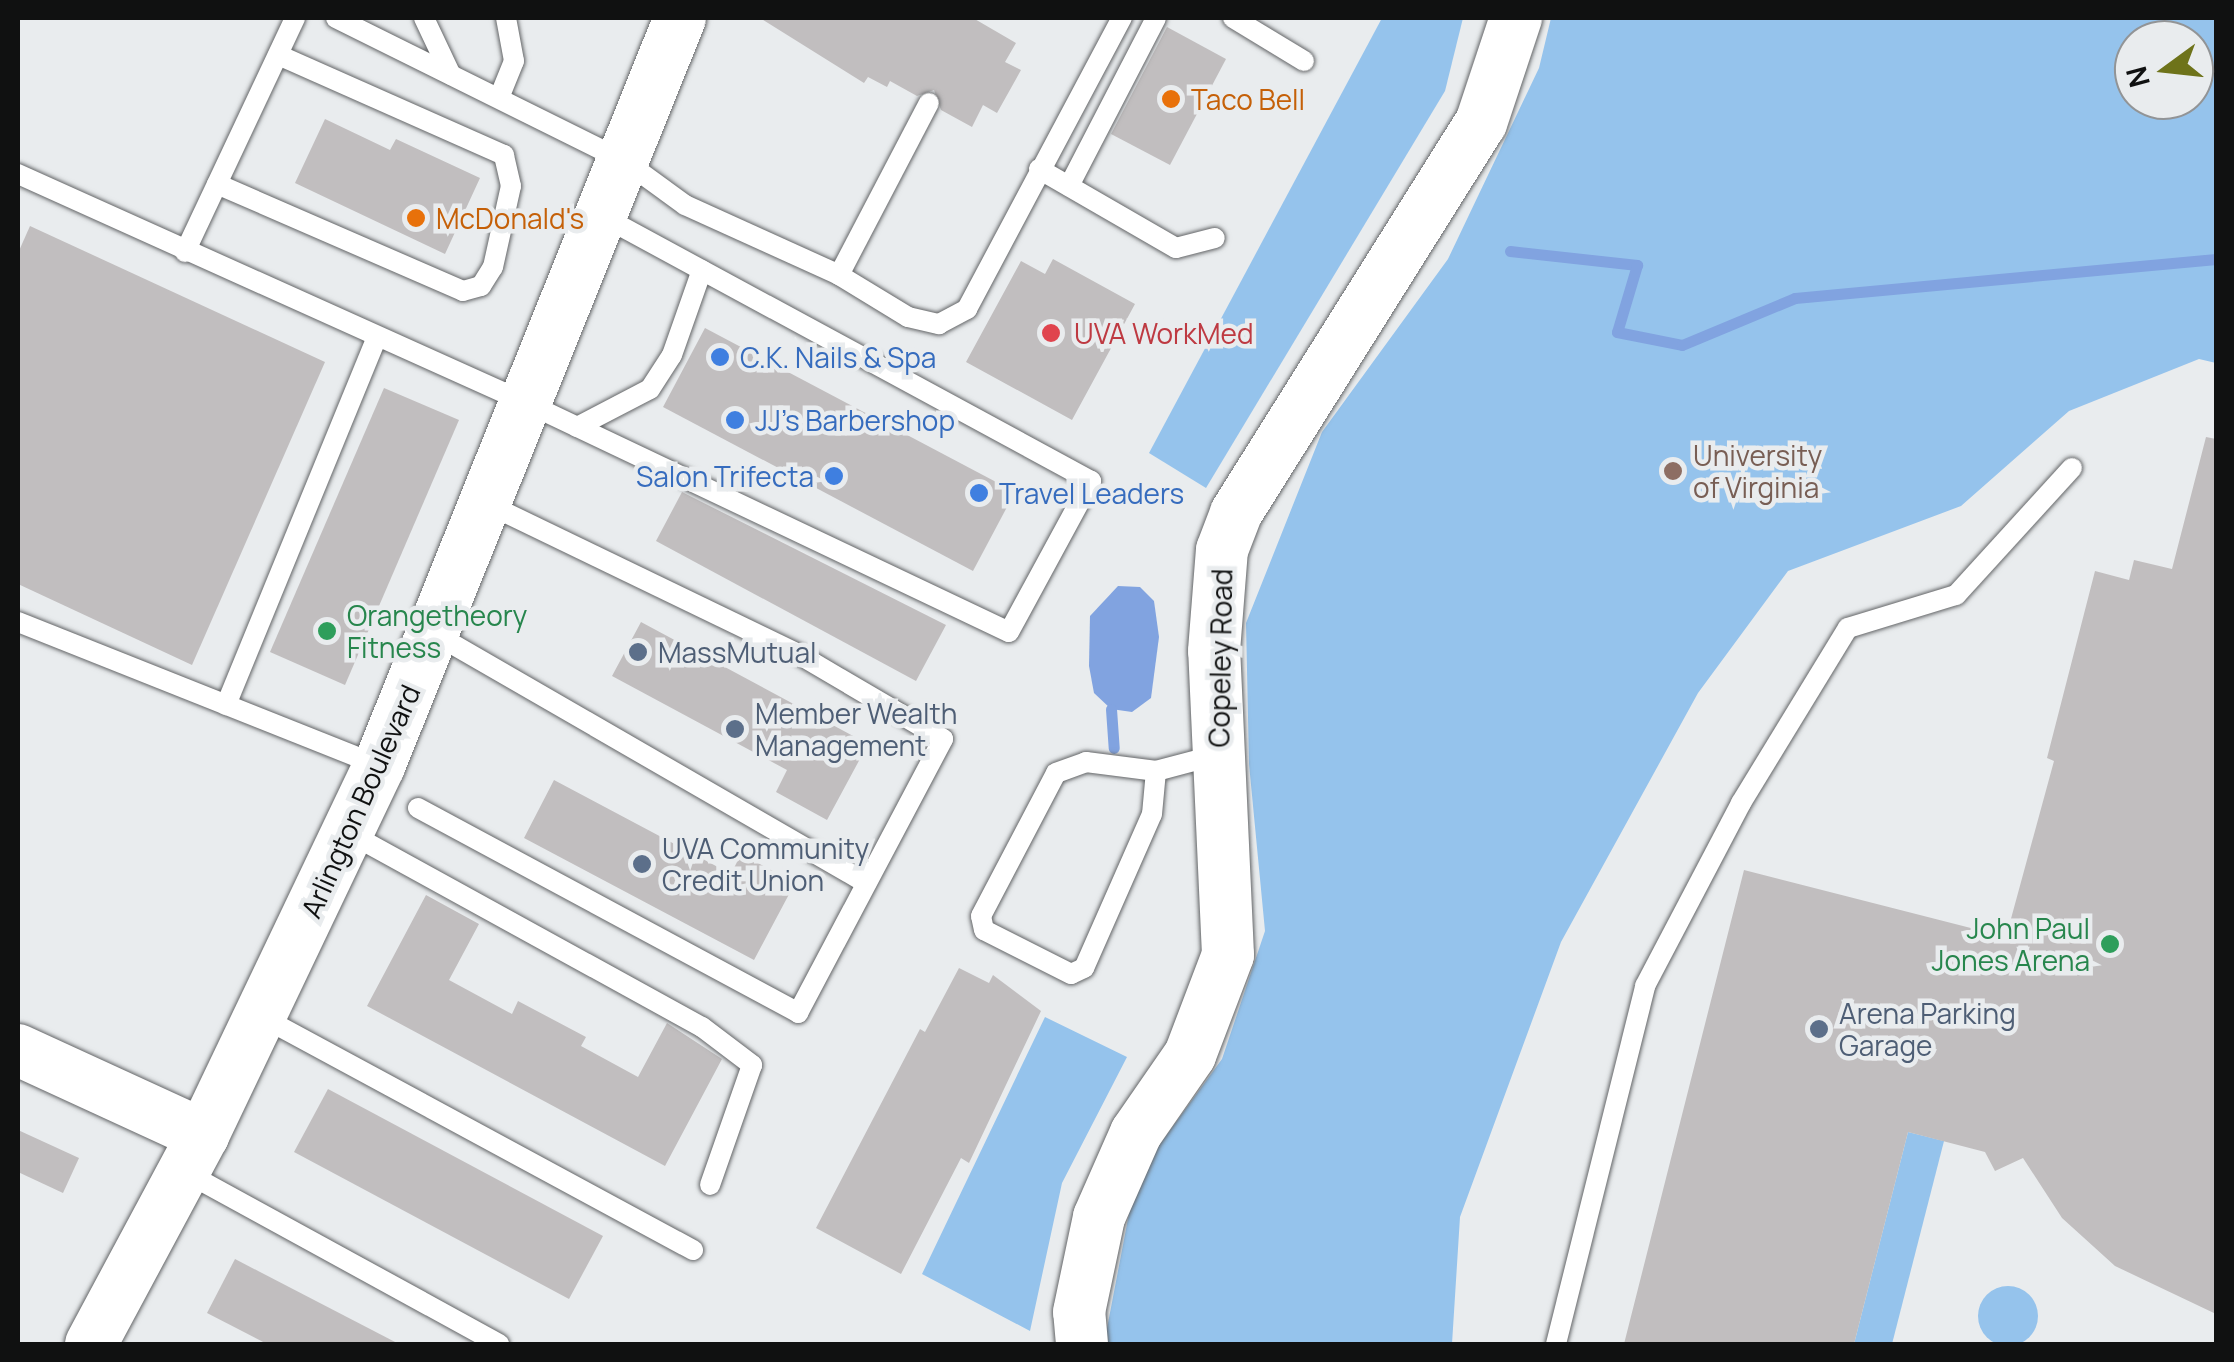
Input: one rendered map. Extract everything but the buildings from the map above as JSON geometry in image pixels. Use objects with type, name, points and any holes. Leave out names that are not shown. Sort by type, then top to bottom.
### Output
[{"type":"street","name":"Arlington Boulevard","points":[[91,1344],[193,1154],[380,766],[604,217],[680,18]]},
{"type":"street","name":"Copeley Road","points":[[1082,1344],[1079,1312],[1098,1217],[1136,1133],[1190,1055],[1228,955],[1218,755],[1217,617],[1222,550],[1236,513],[1480,123],[1516,18]]},
{"type":"street","points":[[18,1050],[193,1154]]},
{"type":"lane","points":[[184,252],[296,18]]},
{"type":"lane","points":[[336,18],[626,162],[684,205],[839,275],[908,317],[939,324],[967,309],[1122,18]]},
{"type":"lane","points":[[424,18],[450,75]]},
{"type":"lane","points":[[499,98],[514,61],[506,18]]},
{"type":"lane","points":[[1068,186],[1156,18]]},
{"type":"lane","points":[[1232,18],[1304,61]]},
{"type":"lane","points":[[217,184],[463,291],[481,286],[493,268],[511,186],[504,155],[278,55]]},
{"type":"lane","points":[[839,275],[929,103]]},
{"type":"lane","points":[[1039,170],[1176,248],[1215,238]]},
{"type":"lane","points":[[18,174],[529,404],[1009,632],[1090,481],[604,217]]},
{"type":"lane","points":[[577,427],[650,389],[672,355],[702,270]]},
{"type":"lane","points":[[226,705],[377,338]]},
{"type":"lane","points":[[1556,1344],[1645,986],[1741,802],[1848,628],[1956,595],[2072,468]]},
{"type":"lane","points":[[418,808],[798,1013],[943,739],[798,654],[488,504]]},
{"type":"lane","points":[[18,622],[380,766]]},
{"type":"lane","points":[[434,634],[866,883]]},
{"type":"lane","points":[[1156,772],[1152,814],[1084,968],[1071,974],[984,930],[981,916],[1056,773],[1086,762],[1156,772],[1218,755]]},
{"type":"lane","points":[[348,832],[702,1027],[752,1065],[710,1186]]},
{"type":"lane","points":[[260,1016],[693,1250]]},
{"type":"lane","points":[[193,1154],[499,1344]]},
{"type":"shaded area","points":[[1382,18],[1463,18],[1445,91],[1206,488],[1149,453]]},
{"type":"shaded area","points":[[1551,18],[2216,18],[2216,363],[2199,359],[2069,411],[1961,506],[1788,571],[1698,693],[1561,942],[1460,1217],[1452,1344],[1104,1344],[1136,1177],[1222,1059],[1265,931],[1249,764],[1246,623],[1322,432],[1448,259],[1539,68]]},
{"type":"shaded area","points":[[1118,586],[1140,587],[1154,601],[1159,637],[1151,698],[1132,712],[1111,709],[1094,693],[1089,666],[1090,616]]},
{"type":"shaded area","points":[[1045,1017],[1127,1057],[1062,1183],[1030,1331],[922,1274]]},
{"type":"shaded area","points":[[1908,1132],[1944,1141],[1892,1344],[1854,1344]]},
{"type":"shaded area","points":[[2008,1286],[2029,1295],[2038,1316],[2029,1337],[2008,1346],[1987,1337],[1978,1316],[1987,1295]]},
{"type":"waterway","points":[[1510,251],[1637,265],[1617,332],[1682,345],[1795,298],[2216,259]]},
{"type":"waterway","points":[[1111,709],[1114,748]]},
{"type":"place","name":"Taco Bell","points":[[1171,99]]},
{"type":"place","name":"McDonald's","points":[[416,218]]},
{"type":"place","name":"UVA WorkMed","points":[[1051,333]]},
{"type":"place","name":"C.K. Nails & Spa","points":[[720,357]]},
{"type":"place","name":"JJ's Barbershop","points":[[735,420]]},
{"type":"place","name":"University of Virginia","points":[[1673,471]]},
{"type":"place","name":"Salon Trifecta","points":[[834,476]]},
{"type":"place","name":"Travel Leaders","points":[[979,493]]},
{"type":"place","name":"Orangetheory Fitness","points":[[327,631]]},
{"type":"place","name":"MassMutual","points":[[638,652]]},
{"type":"place","name":"Member Wealth Management","points":[[735,729]]},
{"type":"place","name":"UVA Community Credit Union","points":[[642,864]]},
{"type":"place","name":"John Paul Jones Arena","points":[[2110,944]]},
{"type":"place","name":"Arena Parking Garage","points":[[1819,1029]]}]
